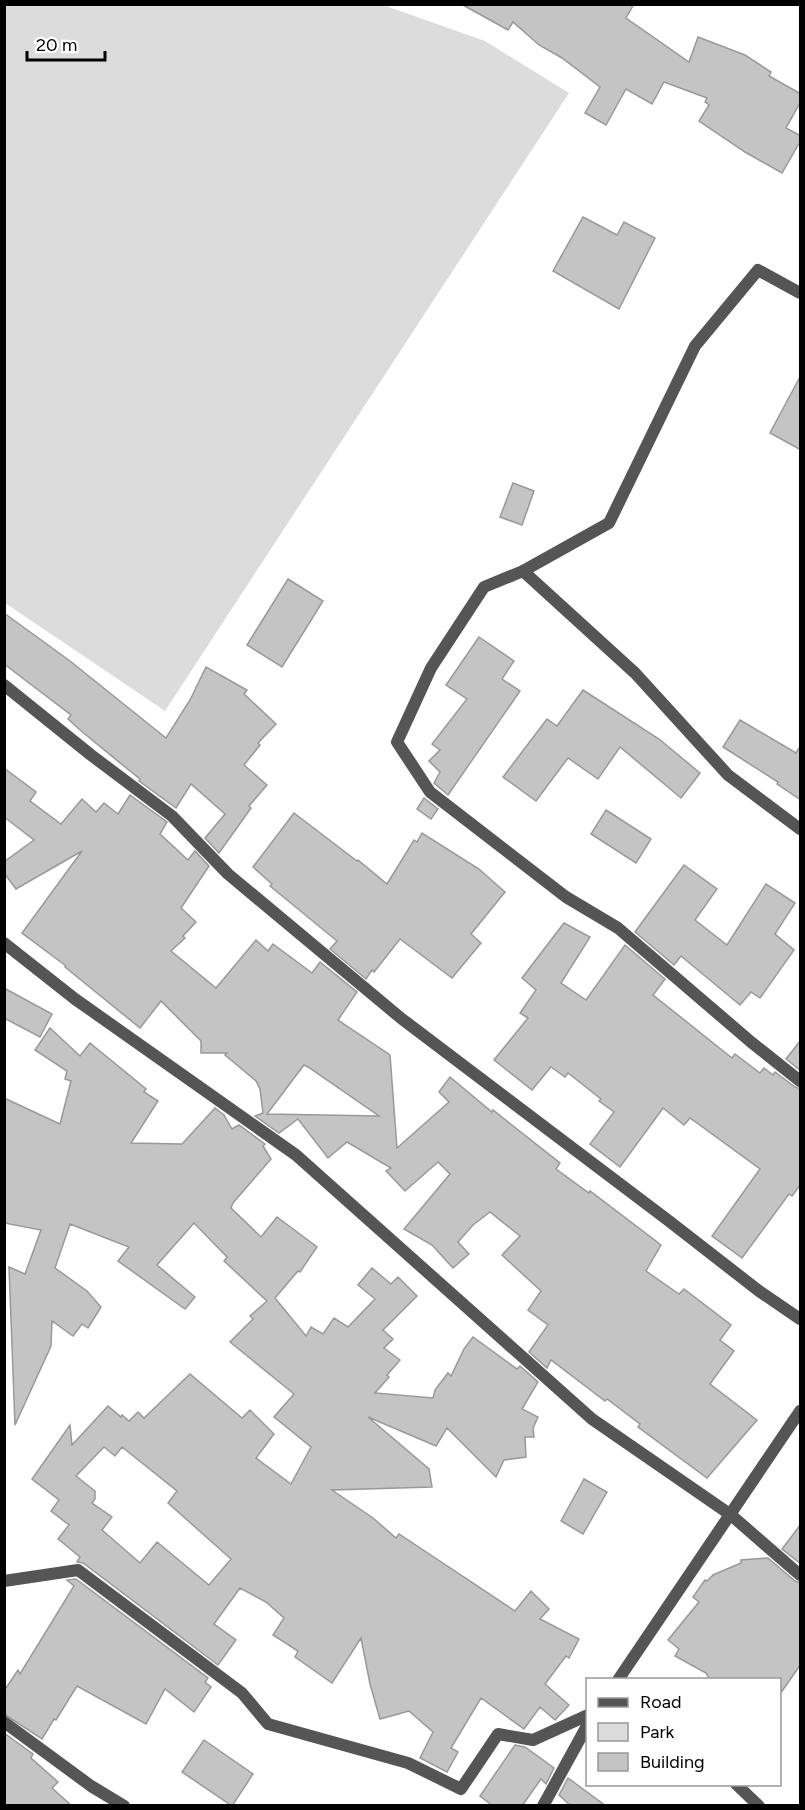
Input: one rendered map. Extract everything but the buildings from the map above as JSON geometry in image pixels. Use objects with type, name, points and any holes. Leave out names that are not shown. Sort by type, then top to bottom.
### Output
[{"type":"street","points":[[801,293],[758,270],[695,346],[609,523],[523,571],[484,587],[431,669],[398,742],[430,792],[566,897],[618,928],[751,1042],[801,1081]]},
{"type":"street","points":[[523,571],[635,673],[728,775],[801,829]]},
{"type":"street","points":[[4,685],[172,816],[228,874],[402,1019],[759,1291],[801,1319]]},
{"type":"street","points":[[4,943],[75,999],[296,1155],[592,1419],[730,1515],[801,1575]]},
{"type":"street","points":[[619,1678],[801,1411]]},
{"type":"street","points":[[4,1581],[78,1570],[242,1693],[268,1724],[408,1764],[461,1789],[498,1734],[533,1740],[586,1716]]},
{"type":"street","points":[[4,1722],[91,1786],[124,1806]]},
{"type":"street","points":[[543,1806],[586,1728]]},
{"type":"street","points":[[737,1786],[759,1806]]},
{"type":"green space","points":[[4,5],[383,5],[485,41],[569,93],[165,711],[5,603]]}]
